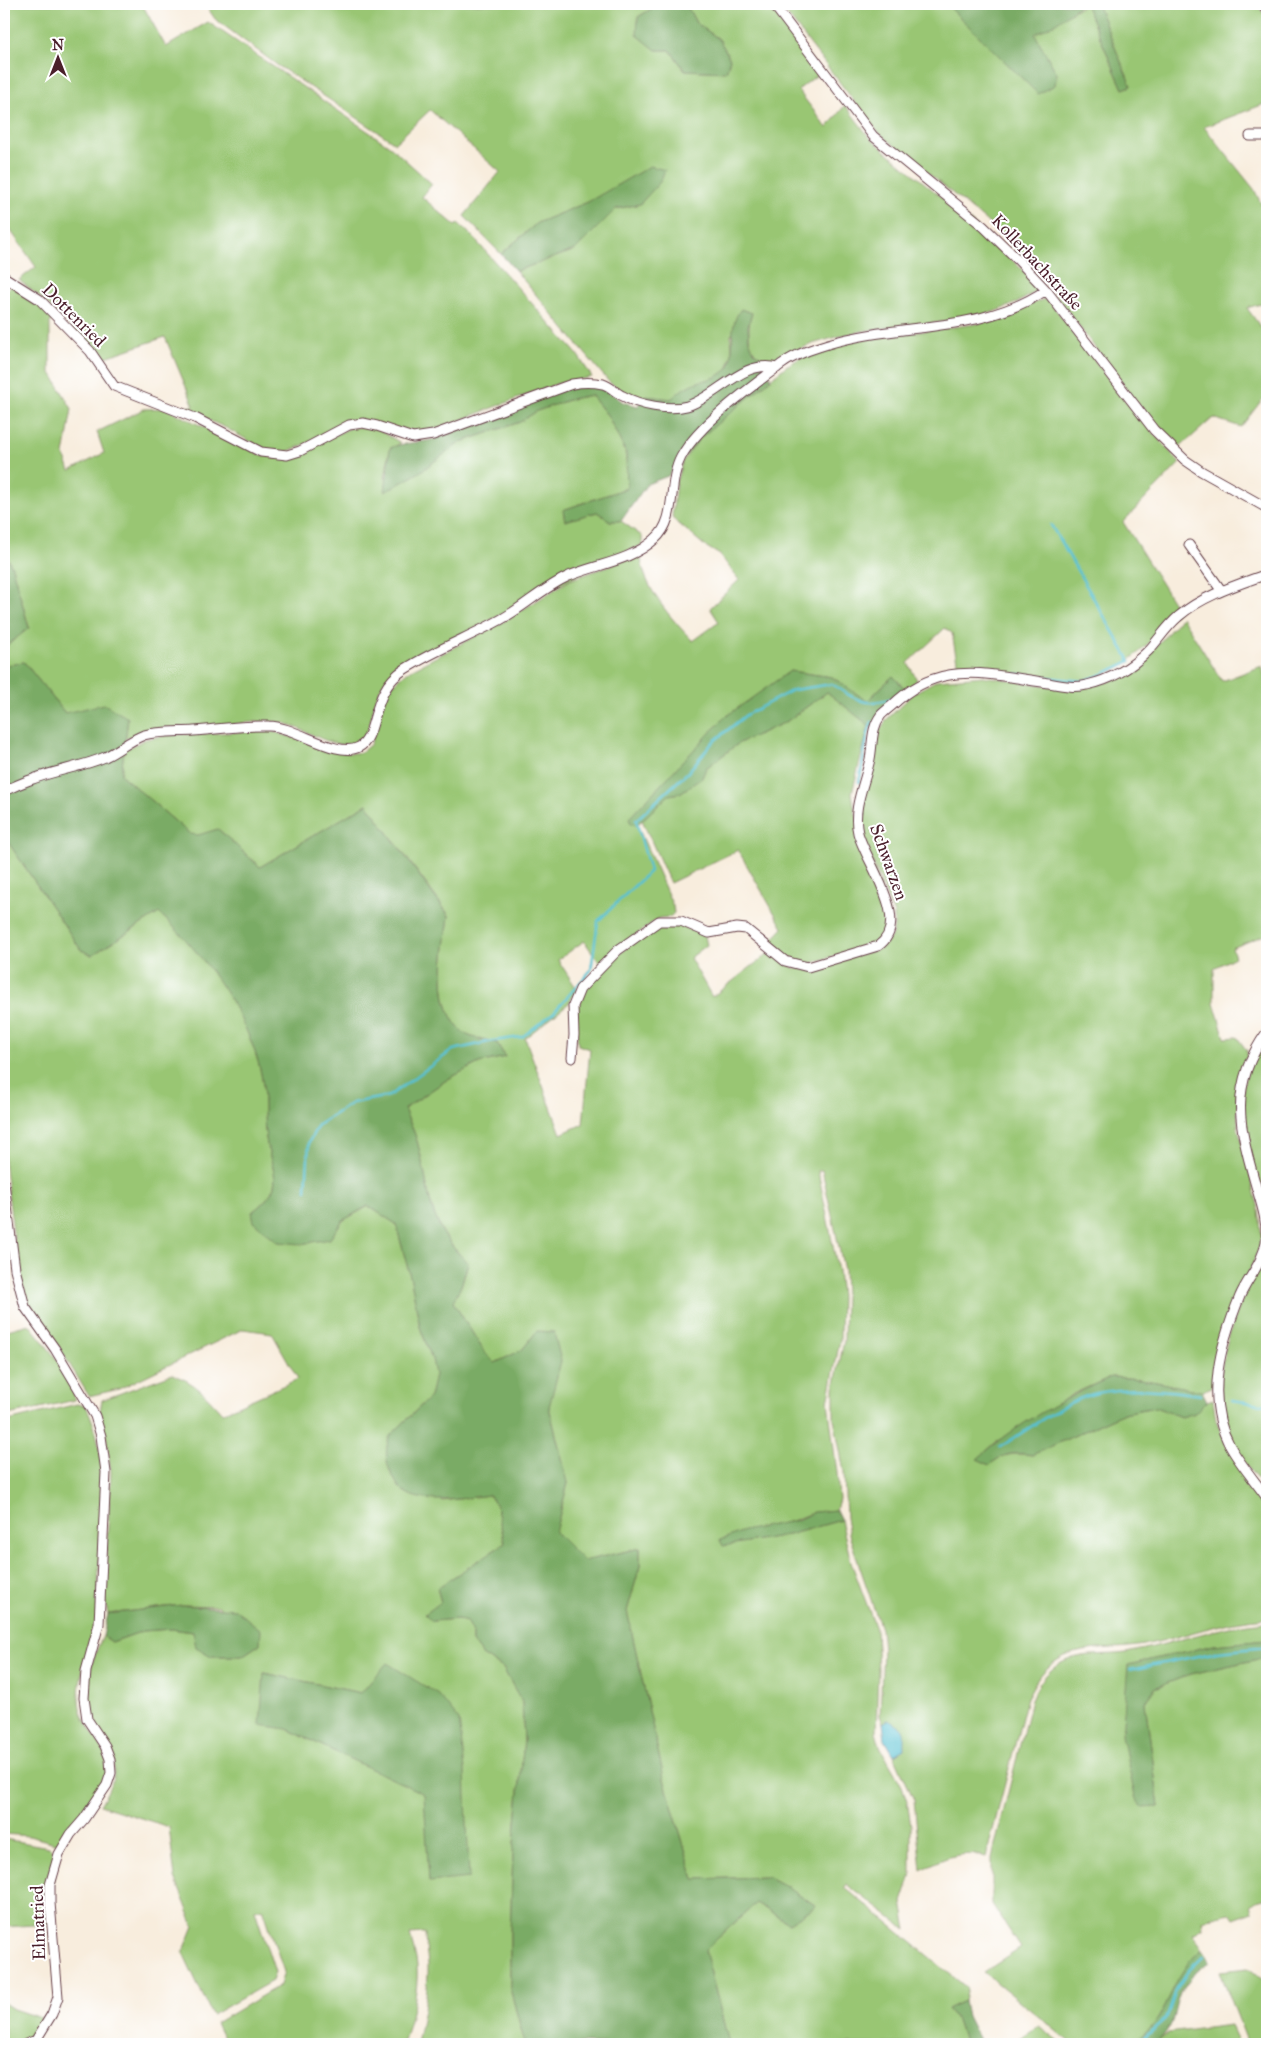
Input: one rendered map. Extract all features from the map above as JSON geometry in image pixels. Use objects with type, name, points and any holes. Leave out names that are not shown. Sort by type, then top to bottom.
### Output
[{"type":"street","name":"Kollerbachstraße","points":[[772,4],[873,136],[983,226],[1046,290],[1154,430],[1185,460],[1267,508]]},
{"type":"street","points":[[1263,4],[1267,11]]},
{"type":"street","points":[[1250,136],[1267,136]]},
{"type":"street","name":"Dottenried","points":[[4,277],[39,300],[90,351],[114,386],[130,394],[195,418],[261,452],[287,455],[300,451],[349,424],[363,423],[377,426],[413,438],[434,435],[572,384],[585,382],[605,385],[623,397],[647,404],[670,407],[687,406],[746,372],[765,365],[777,368]]},
{"type":"street","points":[[4,791],[32,779],[105,756],[143,736],[160,733],[271,726],[295,732],[338,748],[356,749],[367,741],[384,688],[404,669],[502,619],[553,584],[636,553],[657,538],[668,523],[673,480],[680,458],[698,432],[777,368],[810,350],[843,340],[881,332],[974,321],[998,315],[1030,301],[1046,290]]},
{"type":"street","points":[[1189,545],[1221,590],[1267,574]]},
{"type":"street","name":"Schwarzen","points":[[572,1058],[574,1035],[573,1006],[580,989],[618,950],[659,921],[681,920],[709,933],[737,928],[746,929],[785,960],[808,967],[818,966],[878,946],[885,941],[891,927],[891,915],[887,900],[858,833],[857,812],[870,757],[873,729],[881,716],[913,689],[936,677],[960,672],[983,673],[1085,686],[1128,668],[1148,651],[1169,625],[1180,615],[1221,590]]},
{"type":"street","points":[[1267,1032],[1250,1059],[1240,1092],[1242,1129],[1262,1207],[1266,1241],[1264,1251],[1241,1294],[1227,1330],[1218,1375],[1216,1397],[1219,1419],[1231,1446],[1267,1498]]},
{"type":"street","name":"Elmatried","points":[[4,1183],[15,1269],[25,1307],[55,1349],[86,1400],[101,1436],[106,1472],[101,1605],[99,1624],[86,1671],[84,1698],[88,1719],[105,1746],[110,1759],[111,1773],[107,1785],[62,1850],[50,1885],[58,1997],[52,2014],[32,2043]]},
{"type":"green space","points":[[4,4],[142,4],[166,47],[208,22],[391,147],[432,184],[422,197],[456,226],[458,223],[470,234],[577,354],[592,377],[556,384],[432,431],[402,432],[363,420],[286,452],[262,448],[226,428],[179,407],[194,406],[165,337],[103,358],[41,298],[19,280],[36,267],[4,221]]},
{"type":"green space","points":[[205,4],[659,4],[638,17],[656,50],[670,50],[685,70],[726,72],[730,59],[719,39],[696,23],[686,4],[769,4],[821,72],[798,90],[827,128],[845,105],[870,138],[980,229],[1036,283],[1035,292],[1013,305],[989,313],[964,319],[862,331],[811,345],[776,360],[765,359],[759,356],[751,346],[749,326],[752,313],[731,335],[732,354],[727,370],[712,380],[691,385],[671,399],[646,396],[643,399],[625,393],[609,382],[516,271],[575,250],[616,209],[640,204],[588,202],[537,223],[501,254],[464,216],[500,172],[430,110],[395,143],[277,65],[215,19]]},
{"type":"green space","points":[[659,4],[686,4],[696,23],[719,39],[730,59],[726,72],[685,70],[670,50],[656,50],[637,35],[638,17]]},
{"type":"green space","points":[[779,4],[946,4],[1057,74],[1034,34],[1085,4],[1123,89],[1131,86],[1097,4],[1256,4],[1267,17],[1267,103],[1204,127],[1254,189],[1267,216],[1267,302],[1247,308],[1267,336],[1267,397],[1265,396],[1241,427],[1213,418],[1179,448],[1139,406],[1050,288],[1020,254],[985,220],[878,132]]},
{"type":"green space","points":[[946,4],[1082,4],[1056,23],[1035,34],[1057,74],[1055,85],[1038,94]]},
{"type":"green space","points":[[1085,4],[1097,4],[1131,86],[1123,89]]},
{"type":"green space","points":[[650,166],[665,170],[660,182],[640,204],[616,209],[575,250],[516,271],[501,254],[537,223],[588,202]]},
{"type":"green space","points":[[14,284],[37,302],[53,320],[50,322],[50,371],[72,409],[64,455],[70,471],[104,453],[97,432],[144,409],[165,408],[259,454],[273,458],[287,457],[350,428],[377,429],[401,443],[390,449],[385,478],[408,478],[461,442],[520,422],[537,411],[571,399],[591,395],[608,416],[626,453],[627,488],[563,510],[565,521],[597,512],[610,521],[621,521],[642,536],[642,545],[601,563],[402,666],[381,687],[367,732],[359,742],[351,745],[332,743],[284,723],[269,721],[153,729],[125,739],[128,718],[65,713],[24,662],[4,666],[4,648],[29,627],[12,567],[4,551],[4,291]]},
{"type":"green space","points":[[1044,299],[1050,302],[1133,410],[1180,463],[1123,522],[1178,610],[1131,659],[1119,668],[1088,680],[1069,682],[958,667],[952,633],[945,628],[908,663],[917,680],[906,690],[893,676],[867,701],[832,677],[790,671],[631,824],[637,825],[673,906],[674,913],[670,917],[659,918],[599,962],[584,941],[558,960],[577,989],[569,1003],[525,1038],[561,1134],[583,1124],[590,1049],[578,1045],[575,1015],[576,999],[580,992],[601,970],[630,945],[654,928],[669,923],[705,936],[707,945],[690,958],[712,997],[769,953],[794,968],[808,970],[884,946],[892,934],[894,914],[861,832],[860,812],[880,730],[887,719],[914,693],[937,680],[983,676],[1068,689],[1108,682],[1136,669],[1182,617],[1222,681],[1262,666],[1267,686],[1267,934],[1232,948],[1235,957],[1214,968],[1214,1003],[1225,1038],[1237,1037],[1247,1051],[1247,1056],[1240,1068],[1237,1091],[1238,1129],[1259,1209],[1262,1241],[1225,1329],[1212,1387],[1202,1391],[1141,1379],[1111,1377],[1073,1394],[995,1443],[978,1459],[990,1465],[1004,1456],[1032,1455],[1124,1413],[1155,1407],[1181,1417],[1195,1413],[1207,1401],[1213,1399],[1216,1420],[1228,1448],[1267,1503],[1267,1618],[1219,1625],[1144,1645],[1094,1649],[1074,1653],[1052,1664],[1038,1679],[1027,1698],[986,1857],[968,1854],[952,1856],[921,1870],[914,1800],[894,1755],[904,1749],[888,1720],[883,1723],[880,1716],[883,1649],[881,1629],[850,1538],[846,1518],[844,1472],[834,1419],[834,1388],[844,1341],[844,1270],[822,1170],[818,1171],[838,1271],[841,1296],[840,1340],[828,1402],[839,1499],[836,1510],[814,1512],[733,1544],[788,1535],[841,1520],[851,1562],[876,1629],[878,1670],[876,1732],[880,1747],[902,1786],[907,1801],[911,1826],[911,1875],[902,1902],[907,1930],[846,1884],[844,1887],[967,1988],[964,2001],[947,2009],[957,2021],[965,2044],[729,2044],[705,1950],[756,1903],[789,1923],[816,1906],[793,1890],[768,1877],[694,1879],[665,1783],[627,1611],[640,1566],[640,1548],[584,1561],[555,1532],[568,1483],[549,1407],[552,1388],[537,1331],[522,1350],[495,1363],[485,1353],[453,1302],[461,1286],[468,1263],[454,1248],[436,1220],[417,1141],[404,1109],[448,1079],[479,1063],[505,1057],[497,1043],[475,1038],[464,1033],[454,1022],[448,1009],[444,994],[443,978],[449,915],[367,804],[260,867],[218,829],[198,836],[190,834],[121,775],[124,750],[146,739],[169,735],[270,731],[348,753],[360,753],[371,744],[377,716],[387,690],[407,672],[503,622],[570,580],[641,554],[642,566],[646,577],[659,601],[667,613],[693,641],[719,622],[710,608],[739,580],[720,555],[705,546],[672,518],[676,482],[683,461],[700,438],[786,366],[811,352],[843,342],[976,324],[1000,318]]},
{"type":"green space","points":[[741,309],[752,313],[748,326],[749,340],[754,352],[763,358],[771,379],[700,438],[668,476],[647,484],[621,521],[610,521],[597,512],[565,521],[563,510],[627,488],[626,453],[608,416],[591,395],[571,399],[537,411],[520,422],[461,442],[420,472],[385,492],[390,448],[395,446],[435,439],[558,390],[585,386],[604,388],[623,402],[638,406],[646,396],[671,399],[687,386],[717,377],[729,366],[734,325]]},
{"type":"green space","points":[[4,551],[12,567],[29,628],[4,648]]},
{"type":"green space","points":[[24,662],[65,713],[104,704],[128,718],[121,775],[190,834],[198,835],[218,829],[260,867],[367,804],[449,916],[443,977],[444,993],[448,1008],[454,1022],[464,1033],[497,1043],[505,1057],[479,1063],[448,1079],[404,1109],[417,1141],[436,1220],[454,1248],[468,1263],[461,1286],[453,1302],[485,1353],[495,1363],[522,1350],[537,1331],[554,1332],[561,1361],[549,1407],[568,1483],[555,1532],[584,1561],[640,1548],[640,1566],[627,1611],[665,1783],[694,1879],[768,1877],[793,1890],[816,1906],[789,1923],[756,1903],[705,1950],[729,2044],[525,2044],[510,1988],[513,1854],[524,1740],[522,1702],[503,1668],[482,1655],[472,1642],[472,1630],[467,1621],[458,1619],[432,1621],[425,1614],[441,1602],[437,1588],[505,1543],[496,1505],[489,1495],[442,1500],[417,1498],[399,1487],[389,1469],[386,1454],[390,1436],[430,1397],[435,1375],[432,1359],[420,1327],[411,1280],[396,1224],[368,1206],[342,1221],[330,1239],[301,1244],[278,1242],[254,1222],[252,1212],[270,1194],[274,1186],[274,1170],[266,1138],[263,1085],[258,1062],[250,1038],[225,991],[193,948],[159,913],[92,955],[81,950],[4,836],[4,666]]},
{"type":"green space","points":[[790,671],[832,677],[867,701],[893,676],[906,690],[872,728],[827,692],[786,722],[739,743],[706,768],[702,778],[680,793],[669,795],[637,825],[631,824],[629,818],[725,717]]},
{"type":"green space","points":[[827,692],[869,725],[852,793],[855,811],[889,915],[883,941],[808,964],[786,958],[770,942],[783,928],[738,850],[670,883],[642,820],[669,795],[680,793],[701,778],[706,768],[739,743],[786,722]]},
{"type":"green space","points":[[4,836],[81,950],[92,955],[159,913],[194,948],[225,991],[239,1014],[258,1062],[263,1085],[266,1138],[275,1178],[270,1194],[252,1212],[329,1239],[342,1221],[369,1206],[396,1224],[411,1280],[420,1327],[436,1375],[430,1397],[390,1436],[442,1501],[489,1495],[496,1505],[505,1543],[437,1588],[441,1602],[432,1621],[458,1619],[467,1621],[472,1630],[472,1642],[482,1655],[503,1668],[522,1702],[524,1740],[513,1854],[510,1988],[525,2044],[417,2044],[427,1984],[428,1964],[425,1933],[410,1934],[416,1962],[417,1985],[403,2044],[226,2044],[216,2023],[280,1985],[284,1972],[263,1908],[255,1910],[275,1972],[272,1981],[212,2015],[183,1953],[194,1926],[175,1878],[169,1827],[100,1805],[111,1783],[114,1760],[108,1744],[91,1718],[86,1698],[91,1666],[103,1636],[112,1642],[143,1631],[172,1629],[193,1632],[211,1656],[242,1656],[260,1644],[219,1606],[182,1605],[108,1614],[104,1597],[111,1472],[106,1437],[99,1417],[102,1400],[172,1374],[194,1385],[222,1413],[298,1379],[272,1333],[243,1329],[119,1389],[89,1396],[59,1347],[29,1305],[18,1271],[4,1160]],"holes":[[[264,1673],[361,1693],[465,1770],[429,1881],[425,1794],[287,1729]]]},
{"type":"green space","points":[[1262,1046],[1267,1054],[1267,1221],[1248,1146],[1243,1105],[1243,1088],[1247,1073]]},
{"type":"green space","points":[[1267,1248],[1267,1493],[1240,1457],[1231,1441],[1222,1410],[1220,1386],[1228,1338],[1236,1314]]},
{"type":"green space","points":[[29,1324],[63,1369],[75,1400],[4,1416],[4,1331]]},
{"type":"green space","points":[[1111,1377],[1141,1379],[1202,1391],[1207,1401],[1195,1413],[1181,1417],[1155,1407],[1124,1413],[1032,1455],[1009,1454],[990,1465],[977,1459],[1024,1423]]},
{"type":"green space","points":[[77,1404],[86,1406],[94,1424],[101,1463],[102,1483],[97,1616],[81,1678],[79,1697],[80,1708],[88,1727],[104,1752],[107,1772],[105,1781],[94,1800],[59,1844],[29,1836],[4,1834],[4,1422]]},
{"type":"green space","points":[[836,1510],[841,1520],[788,1535],[723,1546],[720,1540],[744,1531],[797,1520],[814,1512]]},
{"type":"green space","points":[[182,1605],[235,1609],[261,1630],[260,1644],[242,1656],[211,1656],[196,1647],[193,1632],[172,1629],[143,1631],[112,1642],[103,1636],[108,1614]]},
{"type":"green space","points":[[1267,1622],[1267,1640],[1214,1645],[1128,1665],[1159,1807],[1145,1702],[1155,1688],[1191,1674],[1267,1657],[1267,1899],[1250,1904],[1252,1912],[1233,1919],[1229,1913],[1202,1920],[1203,1928],[1193,1934],[1203,1949],[1182,1973],[1155,2023],[1138,2039],[1131,2044],[1072,2044],[984,1972],[1021,1948],[992,1904],[992,1858],[1031,1700],[1037,1687],[1049,1672],[1059,1664],[1072,1658],[1087,1655],[1126,1653],[1231,1627]]},
{"type":"green space","points":[[1267,1640],[1267,1657],[1191,1674],[1155,1688],[1145,1702],[1159,1807],[1142,1808],[1135,1797],[1122,1735],[1128,1665],[1214,1645]]},
{"type":"green space","points":[[387,1663],[439,1695],[459,1720],[465,1770],[469,1878],[429,1882],[424,1794],[287,1729],[260,1725],[264,1673],[361,1693]]},
{"type":"green space","points":[[4,1839],[49,1847],[56,1853],[48,1924],[4,1927]]},
{"type":"green space","points":[[1203,1949],[1210,1962],[1194,1974],[1182,1989],[1171,2024],[1162,2037],[1155,2044],[1131,2044],[1146,2033],[1155,2023],[1182,1973]]},
{"type":"green space","points":[[1248,1968],[1267,1982],[1267,2044],[1248,2044],[1220,1971]]},
{"type":"green space","points":[[964,2001],[967,2016],[981,2044],[965,2044],[957,2021],[947,2009]]},
{"type":"green space","points":[[4,2003],[13,2009],[44,2019],[28,2038],[18,2043],[4,2044]]},
{"type":"green space","points":[[1230,2025],[1239,2044],[1155,2044],[1168,2033]]},
{"type":"green space","points":[[1039,2026],[1062,2044],[1011,2044]]},
{"type":"water","points":[[888,1720],[904,1731],[904,1749],[894,1755],[885,1740],[883,1723]]},
{"type":"waterway","points":[[1016,674],[1083,681],[1130,661],[1051,525]]},
{"type":"waterway","points":[[984,669],[998,671]]},
{"type":"waterway","points":[[306,1190],[309,1142],[318,1125],[352,1103],[389,1096],[453,1050],[522,1037],[553,1013],[591,970],[598,921],[650,871],[636,820],[688,772],[713,742],[746,715],[793,690],[832,684],[862,701],[877,702],[896,697]]},
{"type":"waterway","points":[[859,782],[872,722]]},
{"type":"waterway","points":[[1000,1447],[1061,1408],[1097,1393],[1136,1389],[1201,1395]]},
{"type":"waterway","points":[[1232,1400],[1267,1405]]},
{"type":"waterway","points":[[1130,1670],[1217,1652],[1267,1647]]},
{"type":"waterway","points":[[1137,2044],[1166,2019],[1177,1988],[1188,1971],[1204,1956]]}]
